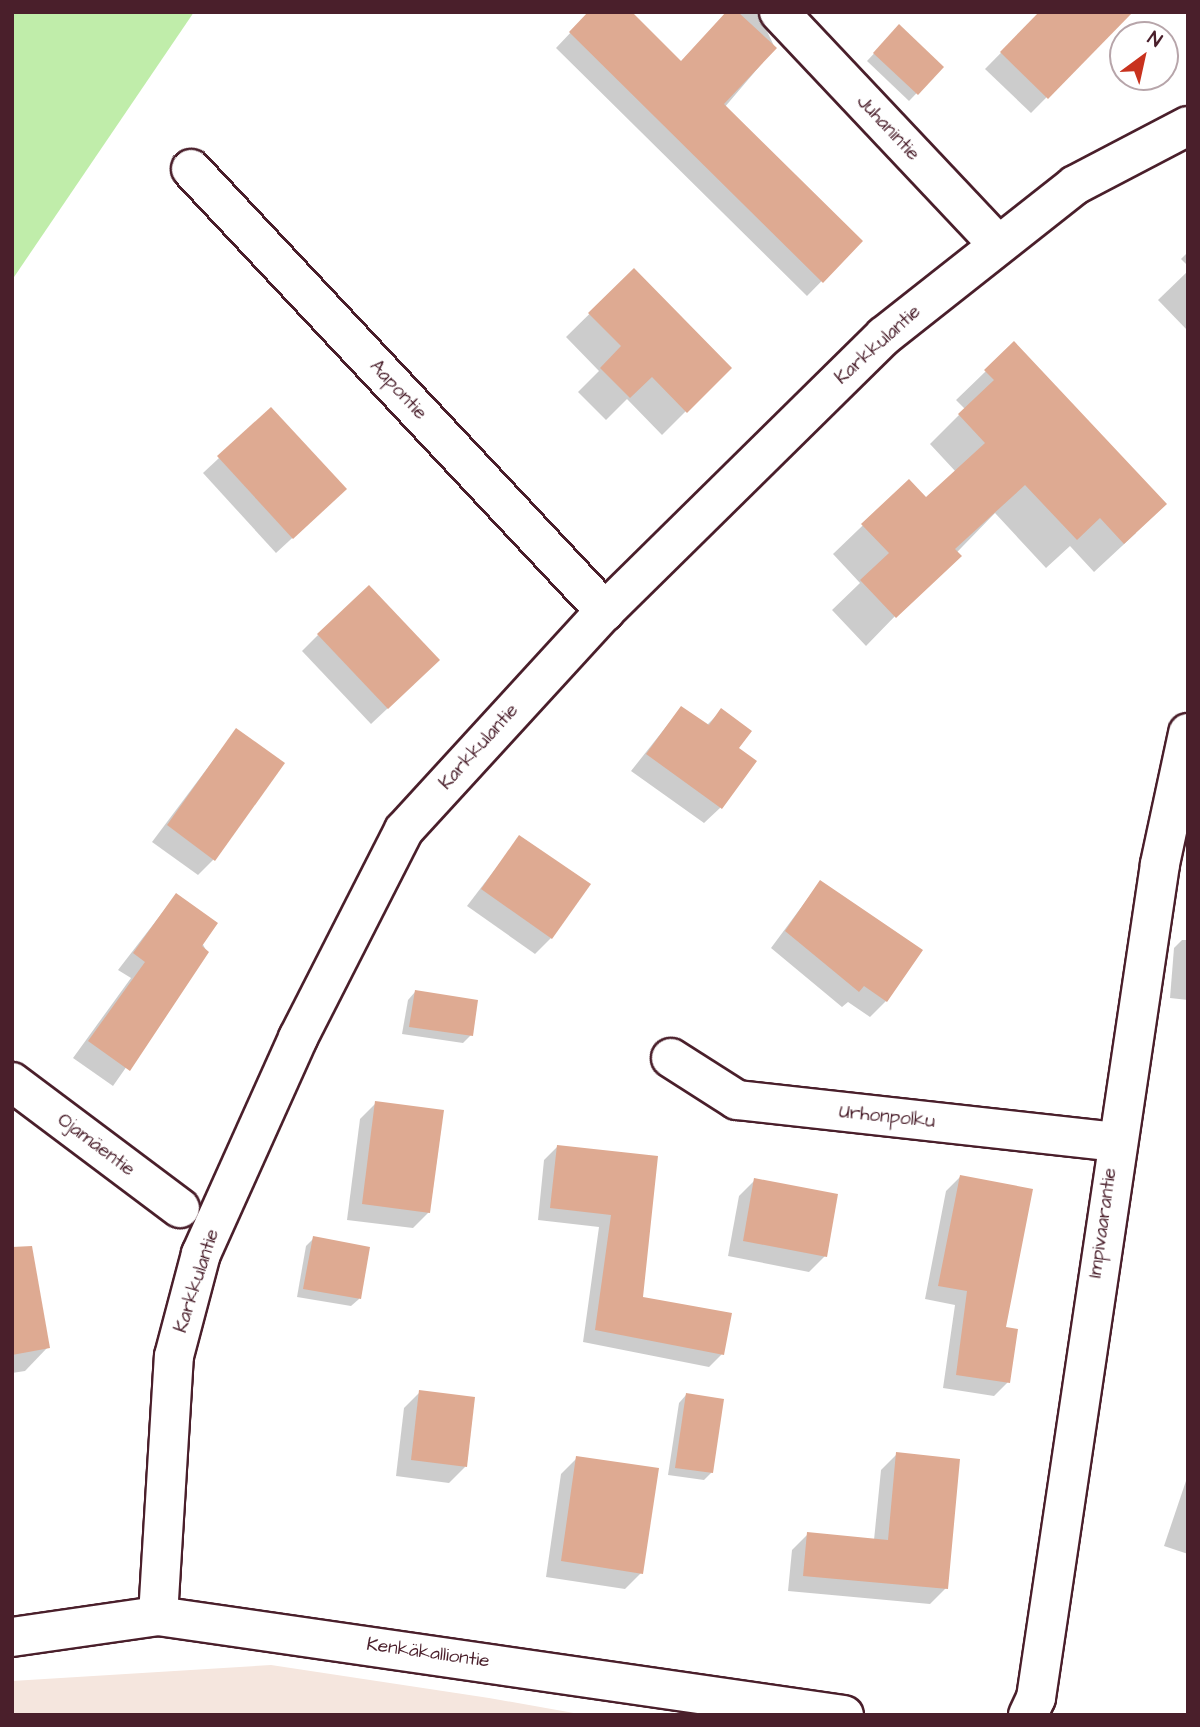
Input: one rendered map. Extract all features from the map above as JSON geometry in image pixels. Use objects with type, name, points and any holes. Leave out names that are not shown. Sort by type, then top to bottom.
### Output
[{"type":"street","name":"Juhanintie","points":[[779,12],[997,243]]},
{"type":"street","name":"Karkkulantie","points":[[158,1616],[174,1356],[201,1254],[298,1038],[404,830],[605,611],[884,336],[997,243],[1075,184],[1188,126]]},
{"type":"street","name":"Aapontie","points":[[191,169],[605,611]]},
{"type":"street","name":"Impivaarantie","points":[[1028,1715],[1036,1698],[1115,1142],[1188,733]]},
{"type":"street","name":"Urhonpolku","points":[[671,1058],[737,1100],[1115,1142]]},
{"type":"street","name":"Ojamäentie","points":[[12,1082],[180,1208]]},
{"type":"street","name":"Kenkäkalliontie","points":[[12,1637],[158,1616],[650,1700],[844,1715]]},
{"type":"shaded area","points":[[271,1665],[585,1715],[12,1715],[12,1681]]},
{"type":"green space","points":[[12,12],[194,12],[12,280]]},
{"type":"building","points":[[588,12],[632,12],[681,61],[726,12],[738,12],[777,48],[724,104],[863,241],[823,283],[569,32]]},
{"type":"building","points":[[1039,12],[1133,12],[1124,21],[1109,21],[1109,37],[1048,99],[1000,52]]},
{"type":"building","points":[[899,24],[944,67],[918,95],[873,53]]},
{"type":"building","points":[[634,268],[732,368],[687,413],[652,377],[630,398],[600,368],[621,346],[588,313]]},
{"type":"building","points":[[1014,341],[1167,504],[1124,544],[1100,518],[1077,540],[1025,485],[955,549],[962,556],[896,618],[860,580],[889,553],[861,524],[909,479],[926,497],[985,443],[958,414],[994,380],[984,370]]},
{"type":"building","points":[[271,407],[347,489],[293,539],[217,456]]},
{"type":"building","points":[[369,585],[440,660],[388,709],[317,634]]},
{"type":"building","points":[[681,706],[709,725],[721,708],[752,731],[739,748],[757,761],[722,809],[646,754]]},
{"type":"building","points":[[236,728],[285,763],[215,861],[167,825]]},
{"type":"building","points":[[519,835],[591,884],[552,939],[481,889]]},
{"type":"building","points":[[820,880],[923,950],[887,1002],[864,986],[859,992],[785,931]]},
{"type":"building","points":[[176,893],[218,923],[202,946],[209,952],[130,1071],[88,1041],[145,962],[133,953]]},
{"type":"building","points":[[415,990],[478,1000],[473,1036],[409,1027]]},
{"type":"building","points":[[375,1101],[444,1110],[430,1213],[362,1204]]},
{"type":"building","points":[[557,1145],[658,1156],[643,1297],[732,1313],[724,1355],[595,1330],[611,1215],[550,1208]]},
{"type":"building","points":[[960,1175],[1033,1189],[1006,1327],[1018,1329],[1010,1383],[956,1375],[967,1291],[938,1286]]},
{"type":"building","points":[[754,1178],[838,1194],[827,1257],[743,1241]]},
{"type":"building","points":[[313,1236],[370,1247],[361,1299],[303,1289]]},
{"type":"building","points":[[32,1246],[50,1348],[12,1355],[12,1247]]},
{"type":"building","points":[[419,1390],[475,1397],[467,1467],[411,1460]]},
{"type":"building","points":[[686,1393],[724,1399],[713,1473],[675,1468]]},
{"type":"building","points":[[896,1452],[960,1459],[948,1589],[803,1576],[807,1532],[888,1540]]},
{"type":"building","points":[[576,1456],[659,1468],[643,1574],[561,1561]]}]
